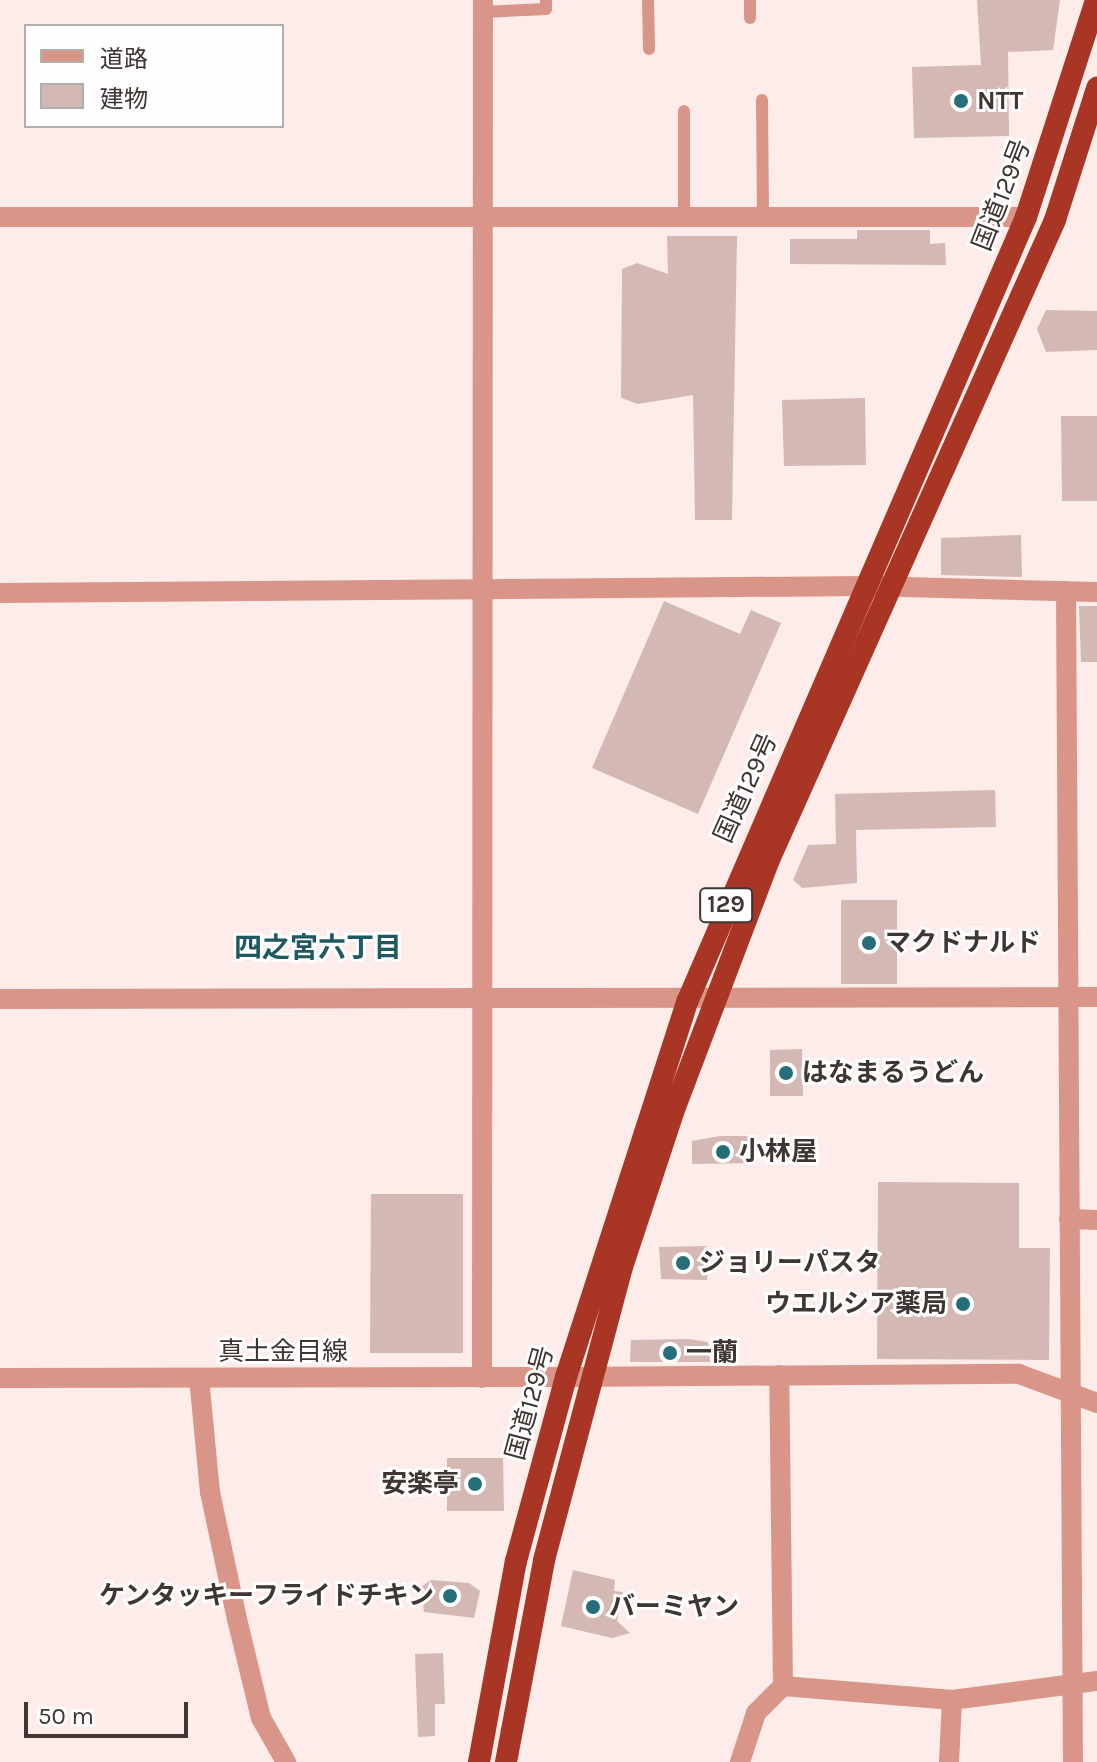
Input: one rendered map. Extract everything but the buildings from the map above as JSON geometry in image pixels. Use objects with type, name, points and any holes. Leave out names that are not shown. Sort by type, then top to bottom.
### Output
[{"type":"highway","name":"国道129号","points":[[479,1762],[516,1561],[566,1377],[688,1000],[1026,217],[1073,81],[1096,0]]},
{"type":"highway","name":"国道129号","points":[[506,1762],[544,1560],[592,1376],[715,999],[890,587],[1055,220],[1097,88]]},
{"type":"street","points":[[482,1378],[488,594],[483,6]]},
{"type":"street","points":[[1073,81],[1097,88]]},
{"type":"street","points":[[0,217],[1026,217]]},
{"type":"street","points":[[0,593],[488,594],[866,586],[1097,592]]},
{"type":"street","points":[[1066,591],[1069,1389],[1087,1682],[1073,1762]]},
{"type":"street","points":[[0,999],[487,1001],[1097,997]]},
{"type":"street","points":[[1069,1219],[1097,1220]]},
{"type":"street","name":"真土金目線","points":[[0,1378],[1019,1374],[1069,1389],[1097,1403]]},
{"type":"street","points":[[740,1762],[756,1713],[783,1686],[779,1375]]},
{"type":"street","points":[[199,1378],[210,1492],[237,1619],[261,1718],[286,1762]]},
{"type":"street","points":[[783,1686],[952,1700],[1087,1682]]},
{"type":"street","points":[[949,1762],[952,1700]]},
{"type":"lane","points":[[483,6],[546,9],[546,0]]},
{"type":"lane","points":[[648,0],[649,49]]},
{"type":"lane","points":[[750,0],[750,18]]},
{"type":"lane","points":[[762,100],[763,216]]},
{"type":"lane","points":[[684,111],[684,215]]},
{"type":"place","name":"NTT","points":[[961,101]]},
{"type":"place","name":"マクドナルド","points":[[869,943]]},
{"type":"place","name":"はなまるうどん","points":[[786,1073]]},
{"type":"place","name":"小林屋","points":[[723,1152]]},
{"type":"place","name":"ジョリーパスタ","points":[[683,1263]]},
{"type":"place","name":"ウエルシア薬局","points":[[963,1304]]},
{"type":"place","name":"一蘭","points":[[670,1353]]},
{"type":"place","name":"安楽亭","points":[[475,1484]]},
{"type":"place","name":"ケンタッキーフライドチキン","points":[[450,1596]]},
{"type":"place","name":"バーミヤン","points":[[593,1607]]},
{"type":"district","name":"四之宮六丁目","points":[[318,948]]}]
